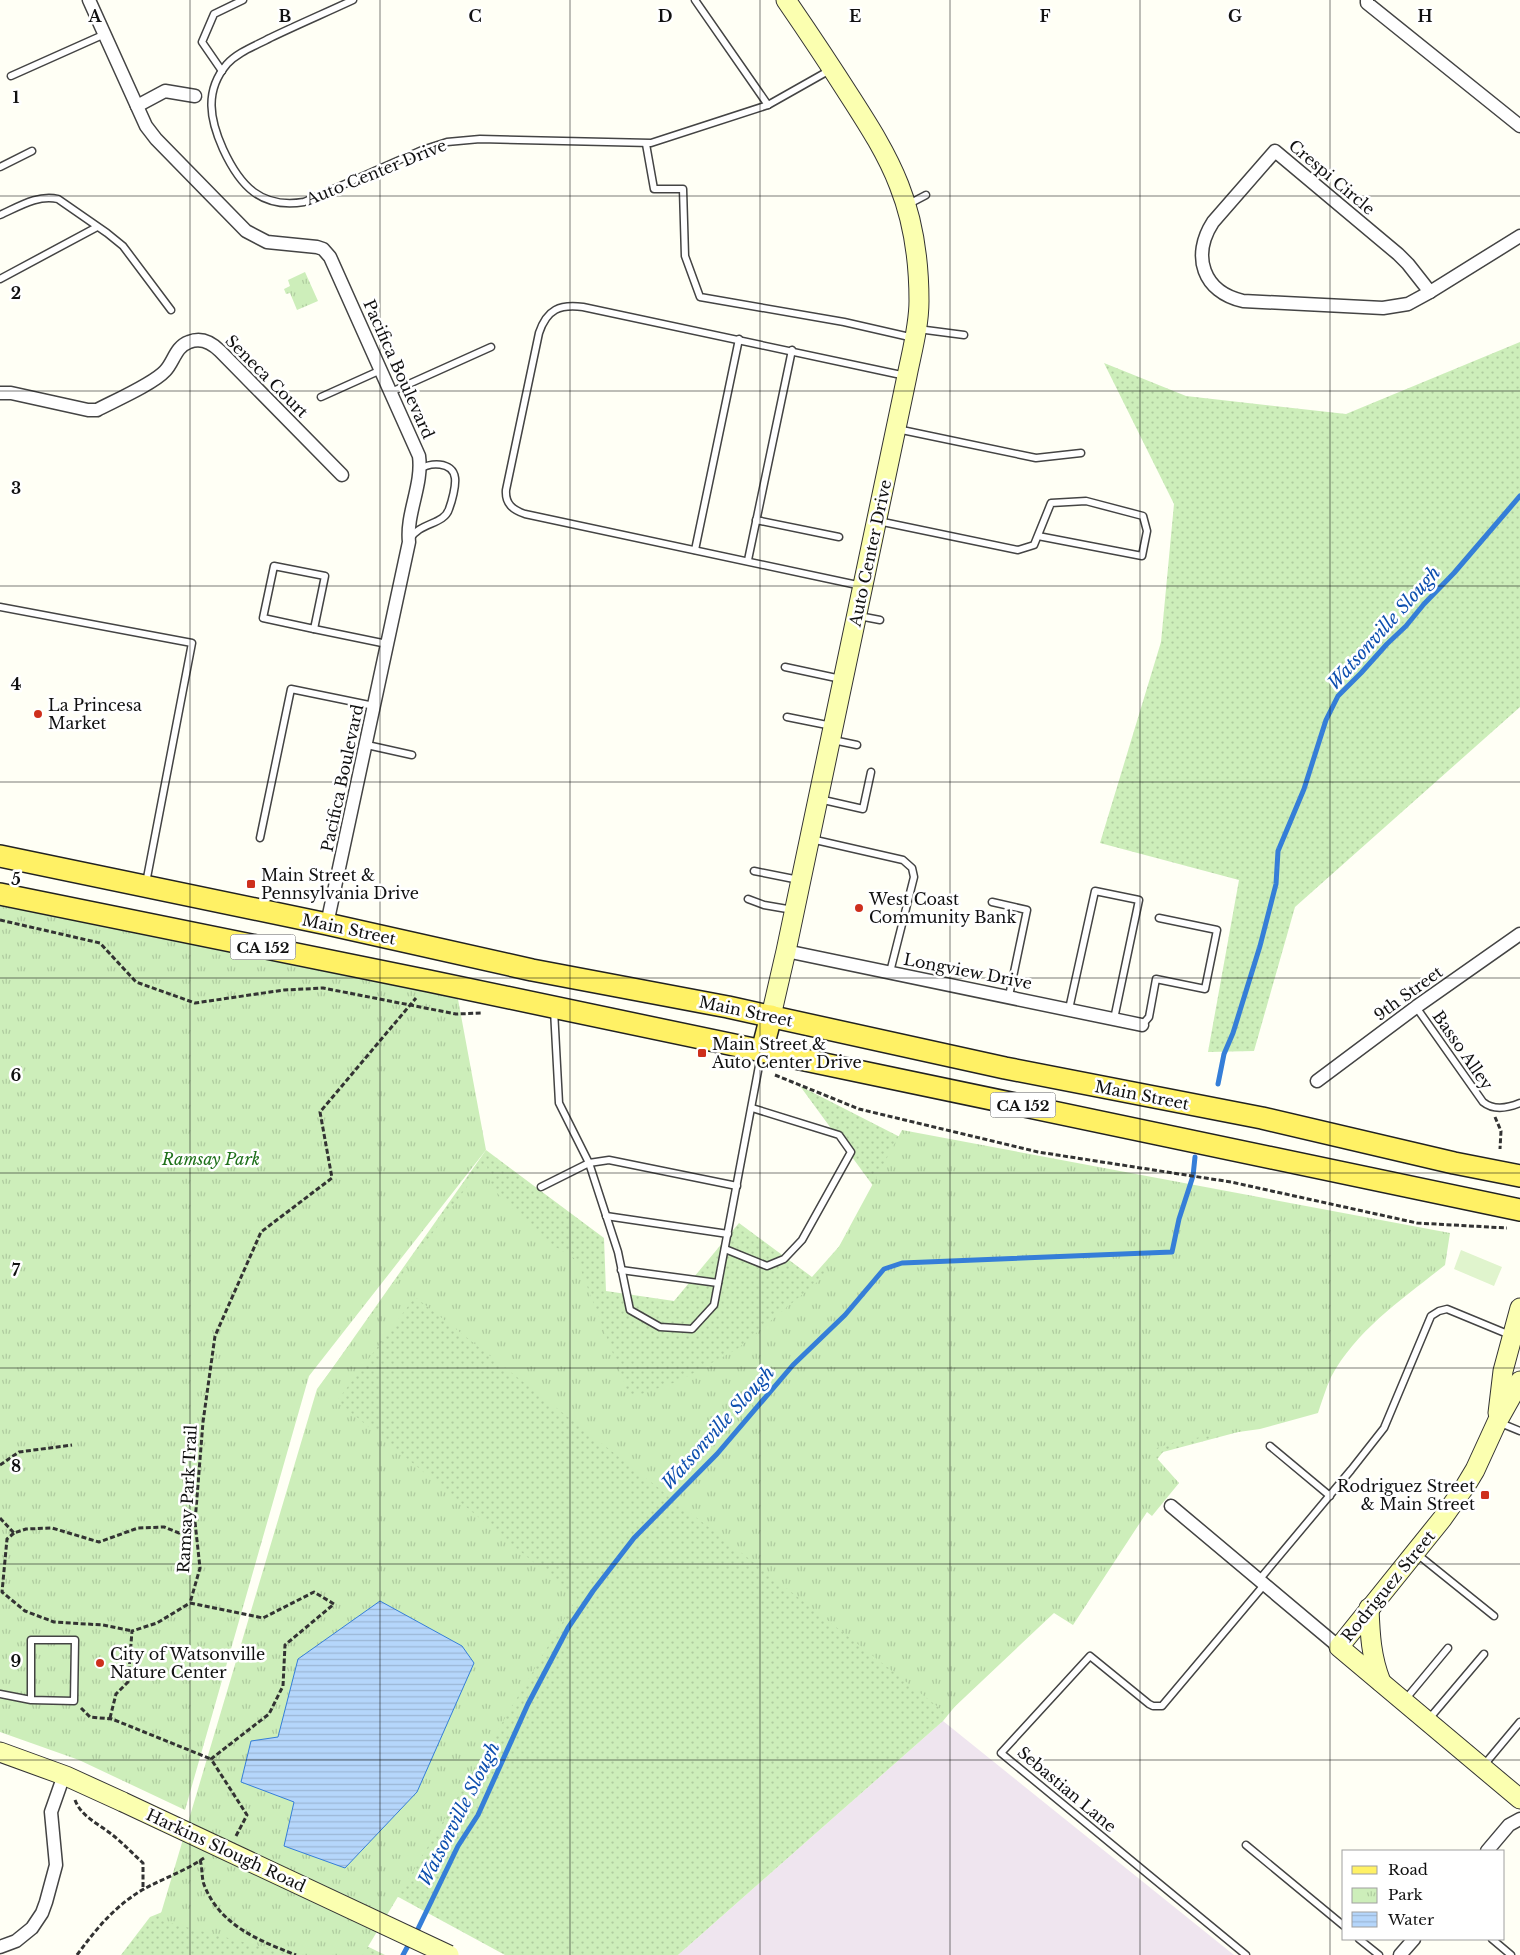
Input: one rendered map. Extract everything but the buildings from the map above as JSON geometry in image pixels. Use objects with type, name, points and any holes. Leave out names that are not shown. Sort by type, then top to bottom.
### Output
[{"type":"main road","name":"Main Street","points":[[0,856],[327,924],[532,970],[771,1016],[1005,1068],[1262,1118],[1454,1163],[1520,1176]]},
{"type":"main road","name":"Main Street","points":[[0,894],[762,1051],[1517,1219]]},
{"type":"main road","name":"Auto Center Drive","points":[[762,1051],[771,1016]]},
{"type":"street","name":"Pacifica Boulevard","points":[[89,0],[150,132],[246,231],[267,242],[310,245],[327,252],[418,452],[419,470],[408,525],[409,542],[367,745],[327,924]]},
{"type":"street","name":"Auto Center Drive","points":[[771,1016],[916,333],[919,301],[916,266],[906,206],[899,185],[882,149],[786,0]]},
{"type":"street","points":[[1367,0],[1367,3],[1520,126]]},
{"type":"street","points":[[137,106],[165,91],[195,96]]},
{"type":"street","name":"Crespi Circle","points":[[1430,292],[1398,254],[1275,151],[1213,222],[1203,243],[1202,262],[1209,280],[1223,295],[1243,302],[1383,308],[1408,304],[1430,292],[1520,236]]},
{"type":"street","name":"Seneca Court","points":[[0,393],[88,410],[97,410],[158,377],[170,365],[181,346],[197,340],[213,344],[342,475]]},
{"type":"street","name":"9th Street","points":[[1316,1081],[1416,1007],[1520,934]]},
{"type":"street","name":"Longview Drive","points":[[786,951],[1142,1025]]},
{"type":"street","name":"Rodriguez Street","points":[[1497,1422],[1503,1371],[1514,1336],[1520,1308]]},
{"type":"street","name":"Rodriguez Street","points":[[1339,1647],[1442,1519],[1466,1485],[1497,1422],[1520,1381]]},
{"type":"street","name":"Rodriguez Street","points":[[1171,1506],[1520,1799]]},
{"type":"street","points":[[1369,1608],[1371,1646],[1375,1666],[1382,1684]]},
{"type":"street","name":"Harkins Slough Road","points":[[0,1752],[65,1776],[123,1802],[449,1955]]},
{"type":"street","points":[[0,1948],[16,1941],[25,1934],[38,1920],[44,1908],[56,1865],[51,1812],[65,1776]]},
{"type":"street","points":[[1488,1850],[1509,1825],[1520,1819]]},
{"type":"street","points":[[1400,1955],[1413,1940]]},
{"type":"lane","points":[[222,71],[202,42],[214,14],[243,0]]},
{"type":"lane","name":"Auto Center Drive","points":[[353,0],[244,51],[235,57],[222,71],[213,90],[210,107],[213,124],[225,153],[234,172],[247,188],[264,199],[284,204],[304,202],[422,150],[448,142],[480,139],[646,144],[768,105],[832,69]]},
{"type":"lane","points":[[695,0],[768,105]]},
{"type":"lane","points":[[11,76],[104,34]]},
{"type":"lane","points":[[646,144],[654,189],[683,189],[685,256],[700,297],[916,333],[964,335]]},
{"type":"lane","points":[[0,166],[32,151]]},
{"type":"lane","points":[[906,206],[926,195]]},
{"type":"lane","points":[[0,215],[37,199],[50,197],[58,200],[123,246],[171,310]]},
{"type":"lane","points":[[0,279],[96,227]]},
{"type":"lane","points":[[863,586],[748,560],[524,514],[512,508],[505,496],[539,333],[542,323],[554,310],[563,306],[583,306],[907,376]]},
{"type":"lane","points":[[695,550],[739,339]]},
{"type":"lane","points":[[391,392],[491,347]]},
{"type":"lane","points":[[748,560],[792,350]]},
{"type":"lane","points":[[321,397],[381,370]]},
{"type":"lane","points":[[896,428],[1036,458],[1080,452]]},
{"type":"lane","points":[[409,542],[417,530],[443,518],[450,507],[455,476],[448,467],[426,461],[418,452]]},
{"type":"lane","points":[[419,470],[424,466],[435,464]]},
{"type":"lane","points":[[877,521],[1018,550],[1034,545],[1051,503],[1086,501],[1143,516],[1147,531],[1142,556],[1038,536]]},
{"type":"lane","points":[[756,520],[839,537]]},
{"type":"lane","points":[[314,629],[325,576],[274,566],[263,618],[314,629],[387,644]]},
{"type":"lane","points":[[0,607],[192,642],[146,887]]},
{"type":"lane","points":[[856,616],[880,620]]},
{"type":"lane","points":[[784,667],[843,680]]},
{"type":"lane","points":[[260,838],[291,689],[374,706]]},
{"type":"lane","points":[[787,717],[857,745]]},
{"type":"lane","points":[[367,745],[412,755]]},
{"type":"lane","points":[[817,799],[863,809],[871,772]]},
{"type":"lane","points":[[809,839],[903,860],[912,868],[914,877],[890,972]]},
{"type":"lane","points":[[754,871],[800,880]]},
{"type":"lane","points":[[1069,1009],[1095,891],[1139,900],[1114,1019]]},
{"type":"lane","points":[[748,899],[764,905],[794,911]]},
{"type":"lane","points":[[992,902],[1027,910],[1009,996]]},
{"type":"lane","points":[[1142,1025],[1149,1017],[1156,979],[1205,989],[1217,930],[1158,918]]},
{"type":"lane","name":"Basso Alley","points":[[1416,1007],[1483,1102],[1492,1108],[1506,1108],[1520,1104]]},
{"type":"lane","points":[[554,1008],[558,1103],[589,1163],[618,1252],[630,1310],[660,1327],[692,1329],[714,1305],[762,1051]]},
{"type":"lane","points":[[725,1249],[766,1266],[784,1259],[802,1240],[851,1152],[839,1135],[752,1108]]},
{"type":"lane","points":[[541,1187],[589,1163],[609,1160],[737,1186]]},
{"type":"lane","points":[[606,1216],[728,1234]]},
{"type":"lane","points":[[622,1270],[718,1283]]},
{"type":"lane","points":[[1262,1582],[1384,1428],[1431,1316],[1438,1311],[1447,1309],[1514,1336]]},
{"type":"lane","points":[[1497,1422],[1520,1431]]},
{"type":"lane","points":[[1270,1446],[1330,1496]]},
{"type":"lane","points":[[1414,1552],[1494,1616]]},
{"type":"lane","name":"Sebastian Lane","points":[[1246,1955],[1001,1753],[1090,1656],[1149,1704],[1162,1706],[1262,1582]]},
{"type":"lane","points":[[0,1694],[31,1700],[74,1701],[75,1640],[31,1640],[31,1700]]},
{"type":"lane","points":[[1403,1702],[1448,1648]]},
{"type":"lane","points":[[1427,1721],[1484,1654]]},
{"type":"lane","points":[[1483,1767],[1520,1722]]},
{"type":"lane","points":[[1246,1845],[1342,1924]]},
{"type":"lane","points":[[1360,1940],[1379,1955]]},
{"type":"lane","points":[[1493,1940],[1512,1955]]},
{"type":"path","points":[[0,920],[100,943],[136,982],[195,1003],[284,990],[322,988],[456,1014],[482,1013],[491,1015]]},
{"type":"path","name":"Ramsay Park Trail","points":[[190,1603],[200,1568],[196,1522],[203,1422],[215,1336],[261,1232],[332,1178],[320,1112],[410,1006],[428,981]]},
{"type":"path","points":[[772,1073],[859,1109],[1038,1152],[1232,1182],[1417,1223],[1491,1228],[1517,1219]]},
{"type":"path","points":[[1492,1108],[1501,1131],[1500,1150]]},
{"type":"path","points":[[0,1465],[20,1452],[72,1445]]},
{"type":"path","points":[[0,1518],[14,1533]]},
{"type":"path","points":[[196,1522],[179,1533],[164,1527],[138,1528],[99,1542],[52,1528],[26,1529],[14,1533],[7,1539],[1,1593],[25,1611],[54,1622],[103,1626],[132,1631],[157,1623],[190,1603],[263,1618],[314,1592],[334,1604],[285,1645],[283,1686],[269,1714],[212,1759]]},
{"type":"path","points":[[110,1718],[116,1694],[128,1682],[132,1631]]},
{"type":"path","points":[[74,1701],[90,1717],[110,1718],[212,1759],[248,1815],[238,1835],[231,1840]]},
{"type":"path","points":[[65,1776],[77,1805],[89,1819],[110,1833],[143,1863],[143,1890]]},
{"type":"path","points":[[77,1955],[106,1917],[122,1904],[143,1890],[208,1855]]},
{"type":"path","points":[[200,1860],[204,1886],[218,1910],[230,1922],[253,1938],[296,1955]]},
{"type":"shaded area","points":[[943,1721],[1234,1955],[678,1955]]},
{"type":"green space","points":[[305,272],[318,301],[297,310],[290,293],[286,294],[284,289],[290,286],[288,280]]},
{"type":"green space","points":[[1520,342],[1520,707],[1295,907],[1254,1051],[1208,1052],[1239,880],[1100,843],[1161,642],[1174,504],[1104,363],[1186,396],[1346,414]]},
{"type":"green space","name":"Ramsay Park","points":[[0,899],[457,994],[486,1150],[309,1376],[185,1810],[79,1760],[0,1732]]},
{"type":"green space","points":[[800,1086],[898,1136],[1273,1204],[1295,1417],[1163,1452],[943,1721],[678,1955],[505,1955],[345,1868],[322,1383],[486,1150],[604,1238],[606,1291],[674,1301],[739,1223],[812,1277],[882,1198]]},
{"type":"green space","points":[[902,1130],[1450,1233],[1445,1265],[1382,1315],[1354,1344],[1331,1377],[1318,1413],[1260,1429],[1181,1440],[1154,1449],[1154,1455],[1179,1483],[1152,1516],[1147,1512],[1073,1625],[1054,1613],[947,1714],[415,1297],[337,1401],[577,1598],[363,1955],[293,1955],[159,1920],[317,1389],[486,1161],[491,1187],[544,1240],[577,1260],[630,1398],[679,1381],[737,1349],[822,1278]]},
{"type":"green space","points":[[1461,1250],[1502,1267],[1494,1286],[1454,1269]]},
{"type":"green space","points":[[236,1882],[385,1955],[121,1955],[150,1917]]},
{"type":"water","points":[[380,1601],[462,1646],[474,1663],[417,1792],[345,1868],[284,1846],[294,1802],[241,1782],[251,1741],[278,1737],[298,1659]]},
{"type":"waterway","name":"Watsonville Slough","points":[[1218,1084],[1224,1054],[1233,1033],[1260,946],[1276,884],[1278,851],[1304,789],[1326,720],[1338,696],[1406,626],[1520,496]]},
{"type":"waterway","name":"Watsonville Slough","points":[[415,1935],[458,1846],[478,1815],[528,1704],[568,1628],[593,1591],[634,1538],[717,1454],[793,1365],[845,1315],[884,1269],[902,1263],[1172,1252],[1179,1219],[1193,1176],[1195,1157]]},
{"type":"waterway","name":"Watsonville Slough","points":[[403,1955],[410,1942]]},
{"type":"place","name":"La Princesa Market","points":[[38,714]]},
{"type":"place","name":"Main Street & Pennsylvania Drive","points":[[251,884]]},
{"type":"place","name":"West Coast Community Bank","points":[[859,908]]},
{"type":"place","name":"Main Street & Auto Center Drive","points":[[702,1053]]},
{"type":"place","name":"Rodriguez Street & Main Street","points":[[1485,1495]]},
{"type":"place","name":"City of Watsonville Nature Center","points":[[100,1663]]}]
